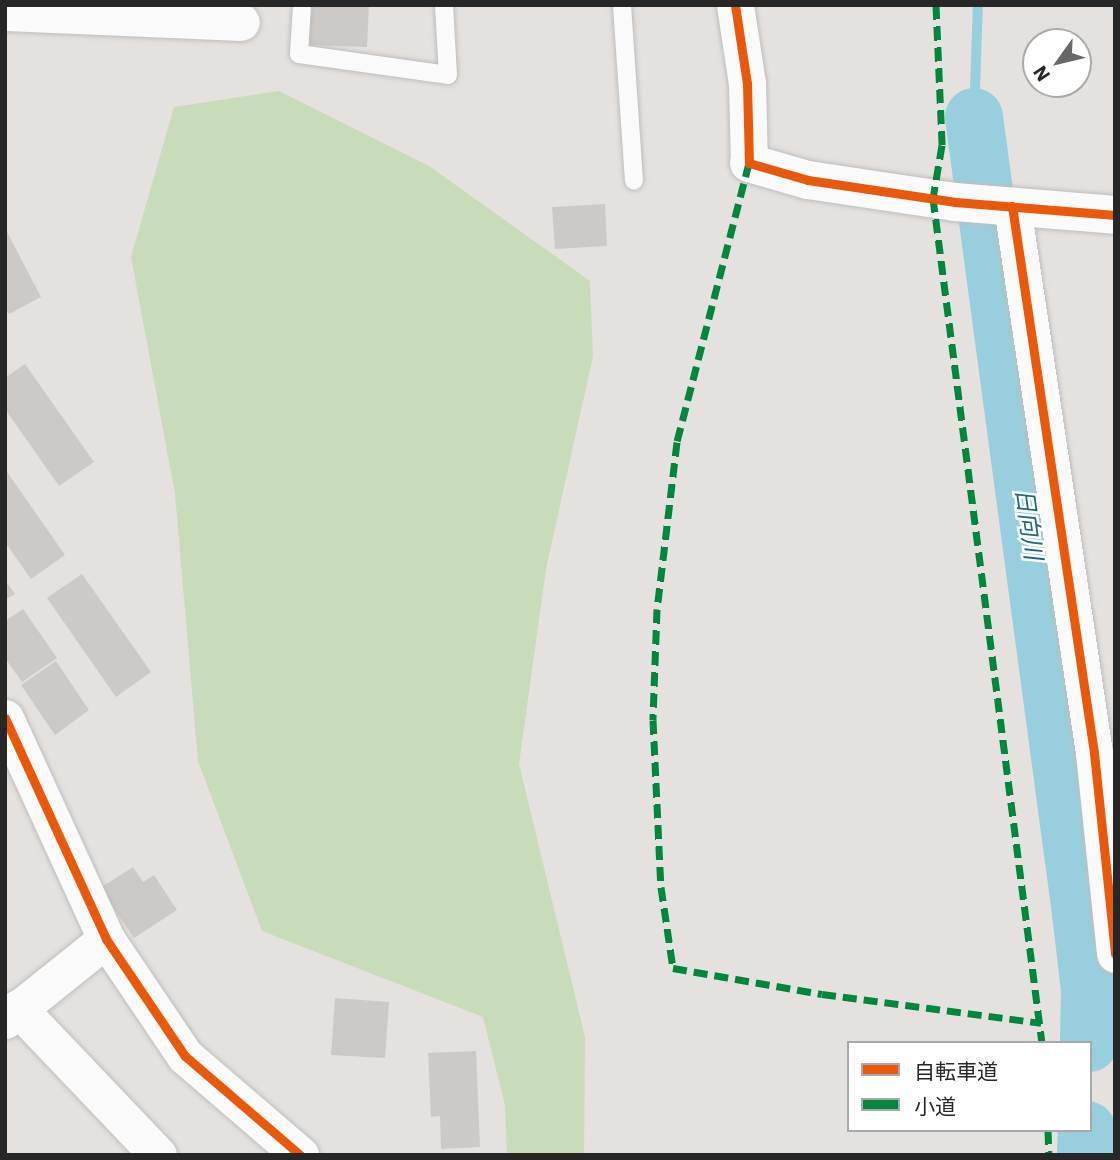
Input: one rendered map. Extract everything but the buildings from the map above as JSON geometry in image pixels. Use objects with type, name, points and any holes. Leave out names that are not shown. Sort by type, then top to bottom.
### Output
[{"type":"street","points":[[735,5],[747,83],[749,163],[808,180],[955,202],[1115,215]]},
{"type":"street","points":[[10,25],[241,22]]},
{"type":"street","points":[[1012,206],[1094,753],[1115,954]]},
{"type":"street","points":[[5,718],[106,939],[185,1056],[300,1155]]},
{"type":"street","points":[[106,939],[11,1014],[158,1155]]},
{"type":"lane","points":[[302,5],[299,54],[449,75],[444,5]]},
{"type":"lane","points":[[622,5],[634,181]]},
{"type":"green space","points":[[279,91],[429,166],[590,281],[593,356],[546,569],[519,764],[585,1037],[584,1155],[507,1155],[505,1105],[483,1017],[262,931],[198,761],[175,494],[131,257],[174,107]]},
{"type":"waterway","name":"日向川","points":[[974,117],[978,5]]},
{"type":"waterway","name":"日向川","points":[[974,117],[1081,913],[1090,990],[1089,1041]]},
{"type":"waterway","name":"日向川","points":[[1086,1155],[1087,1132]]},
{"type":"marked path","points":[[936,5],[942,145],[933,198],[1042,1041]]},
{"type":"marked path","points":[[749,163],[677,442],[657,609],[653,720],[661,887],[673,968],[822,994],[1041,1023]]},
{"type":"marked path","points":[[1048,1132],[1049,1155]]},
{"type":"cycle path","points":[[735,5],[747,83],[749,163],[808,180],[955,202],[1115,215]]},
{"type":"cycle path","points":[[1012,206],[1094,753],[1115,954]]},
{"type":"cycle path","points":[[5,718],[106,939],[185,1056],[300,1155]]}]
